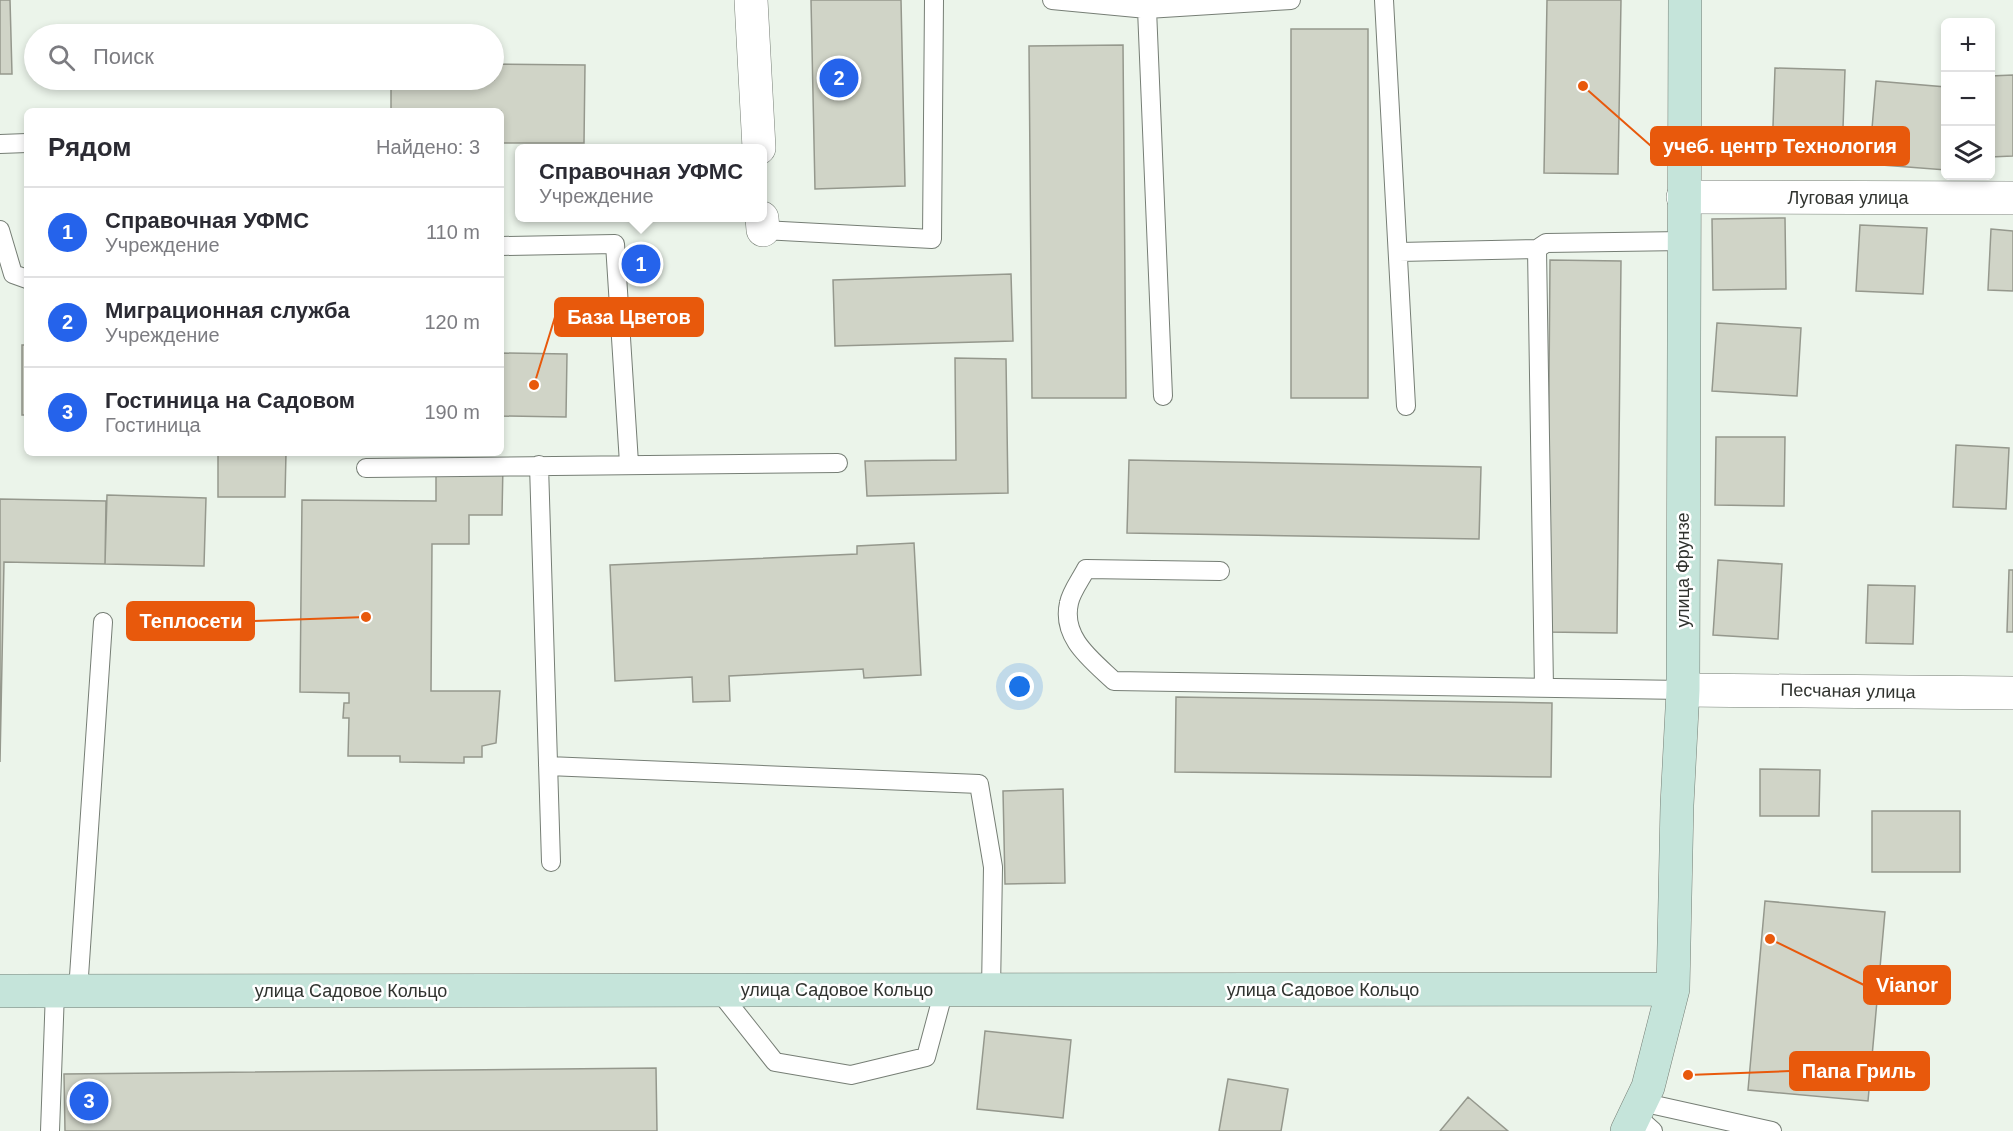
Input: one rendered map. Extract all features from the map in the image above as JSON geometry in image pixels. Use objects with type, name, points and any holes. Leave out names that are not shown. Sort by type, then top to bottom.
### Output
[{"type":"main road","name":"улица Фрунзе","points":[[1639,1120],[1673,989],[1677,805],[1683,690],[1685,0]]},
{"type":"main road","name":"улица Садовое Кольцо","points":[[0,991],[1673,989]]},
{"type":"street","points":[[751,0],[759,144]]},
{"type":"street","name":"Луговая улица","points":[[1683,197],[2013,198]]},
{"type":"street","name":"Песчаная улица","points":[[1683,690],[2013,693]]},
{"type":"lane","points":[[763,224],[933,239],[934,0]]},
{"type":"lane","points":[[1052,0],[1147,9],[1291,0]]},
{"type":"lane","points":[[1384,0],[1406,406]]},
{"type":"lane","points":[[1147,9],[1164,396]]},
{"type":"lane","points":[[0,144],[24,143]]},
{"type":"lane","points":[[0,230],[13,274],[24,278]]},
{"type":"lane","points":[[1399,252],[1537,249],[1546,243],[1683,241]]},
{"type":"lane","points":[[504,246],[615,244],[628,463]]},
{"type":"lane","points":[[1537,249],[1544,688]]},
{"type":"lane","points":[[366,468],[628,463],[838,463]]},
{"type":"lane","points":[[539,465],[550,862]]},
{"type":"lane","points":[[1220,571],[1086,569],[1069,601],[1067,617],[1076,644],[1114,681],[1683,690]]},
{"type":"lane","points":[[50,1131],[67,991],[102,622]]},
{"type":"lane","points":[[548,766],[979,784],[993,867],[991,990]]},
{"type":"lane","points":[[718,990],[775,1062],[851,1075],[926,1057],[944,990]]},
{"type":"lane","points":[[1639,1120],[1772,1131]]},
{"type":"building","points":[[0,0],[10,0],[12,74],[0,74]]},
{"type":"building","points":[[811,0],[901,0],[905,186],[815,189]]},
{"type":"building","points":[[1547,0],[1621,0],[1618,174],[1544,173]]},
{"type":"building","points":[[1291,29],[1368,29],[1368,398],[1291,398]]},
{"type":"building","points":[[1123,45],[1126,398],[1032,398],[1029,46]]},
{"type":"building","points":[[504,64],[585,65],[584,143],[504,143],[504,108],[391,108],[391,90],[504,90]]},
{"type":"building","points":[[1775,68],[1845,70],[1842,157],[1772,155]]},
{"type":"building","points":[[2013,75],[2013,156],[1995,157],[1995,76]]},
{"type":"building","points":[[1876,81],[1941,87],[1941,170],[1869,164]]},
{"type":"building","points":[[1785,218],[1786,289],[1713,290],[1712,219]]},
{"type":"building","points":[[1860,225],[1927,228],[1923,294],[1856,291]]},
{"type":"building","points":[[1991,229],[2013,231],[2013,291],[1988,290]]},
{"type":"building","points":[[1550,260],[1621,261],[1617,633],[1547,632]]},
{"type":"building","points":[[1011,274],[1013,341],[835,346],[833,280]]},
{"type":"building","points":[[1717,323],[1801,328],[1797,396],[1712,391]]},
{"type":"building","points":[[22,345],[24,345],[24,415],[22,415]]},
{"type":"building","points":[[504,353],[567,354],[566,417],[504,416]]},
{"type":"building","points":[[955,358],[1006,359],[1008,493],[867,496],[865,461],[956,460]]},
{"type":"building","points":[[1716,437],[1785,437],[1784,506],[1715,505]]},
{"type":"building","points":[[1956,445],[2009,448],[2006,509],[1953,507]]},
{"type":"building","points":[[218,456],[286,456],[285,497],[218,497]]},
{"type":"building","points":[[1129,460],[1481,467],[1479,539],[1127,533]]},
{"type":"building","points":[[436,462],[503,464],[502,515],[469,515],[469,544],[432,544],[431,691],[500,691],[496,743],[482,746],[482,757],[464,757],[464,763],[400,762],[400,756],[348,756],[349,718],[343,718],[344,703],[349,703],[349,693],[300,692],[302,500],[436,501]]},
{"type":"building","points":[[107,495],[206,498],[204,566],[105,564]]},
{"type":"building","points":[[0,499],[106,501],[105,564],[4,562],[0,762]]},
{"type":"building","points":[[914,543],[921,675],[864,678],[863,669],[729,676],[730,701],[693,702],[692,677],[615,681],[610,565],[857,554],[857,546]]},
{"type":"building","points":[[1718,560],[1782,564],[1778,639],[1713,635]]},
{"type":"building","points":[[2009,570],[2013,570],[2013,632],[2007,632]]},
{"type":"building","points":[[1868,585],[1915,586],[1913,644],[1866,643]]},
{"type":"building","points":[[1176,697],[1552,703],[1551,777],[1175,772]]},
{"type":"building","points":[[1760,769],[1820,770],[1819,816],[1760,816]]},
{"type":"building","points":[[1063,789],[1065,883],[1005,884],[1003,791]]},
{"type":"building","points":[[1872,811],[1960,811],[1960,872],[1872,872]]},
{"type":"building","points":[[1765,901],[1885,912],[1868,1101],[1748,1090]]},
{"type":"building","points":[[985,1031],[1071,1040],[1063,1118],[977,1109]]},
{"type":"building","points":[[656,1068],[657,1131],[65,1131],[64,1074]]},
{"type":"building","points":[[1228,1079],[1288,1089],[1281,1131],[1219,1131]]},
{"type":"building","points":[[1468,1097],[1508,1131],[1440,1131]]},
{"type":"place","name":"Миграционная служба","points":[[839,78]]},
{"type":"place","name":"учеб. центр Технология","points":[[1583,86]]},
{"type":"place","name":"Справочная УФМС","points":[[641,264]]},
{"type":"place","name":"База Цветов","points":[[534,385]]},
{"type":"place","name":"Теплосети","points":[[366,617]]},
{"type":"place","name":"Vianor","points":[[1770,939]]},
{"type":"place","name":"Папа Гриль","points":[[1688,1075]]},
{"type":"place","name":"Гостиница на Садовом","points":[[89,1101]]}]
